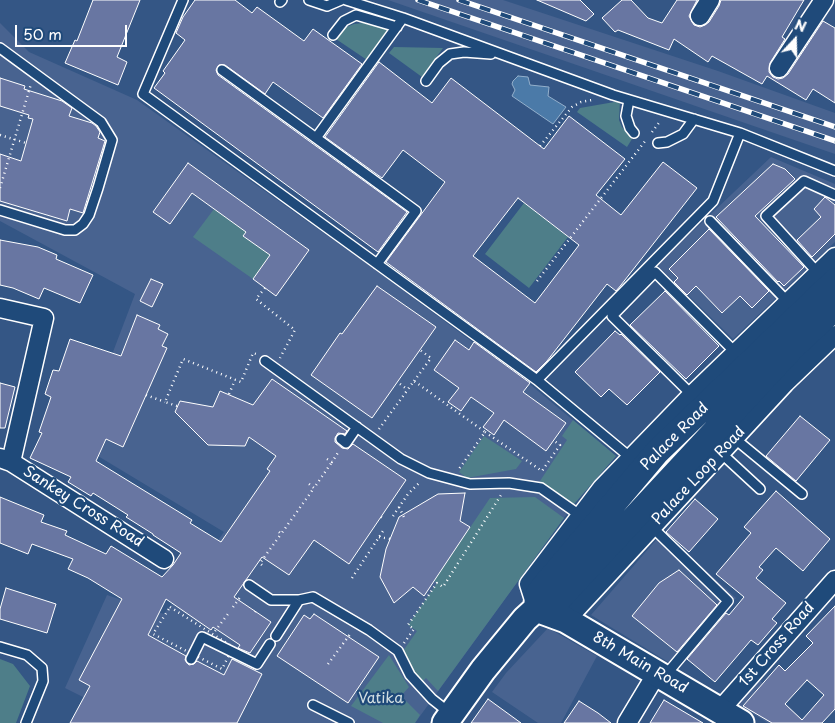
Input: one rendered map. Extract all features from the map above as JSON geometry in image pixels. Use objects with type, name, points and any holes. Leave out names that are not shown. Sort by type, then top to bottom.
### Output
[{"type":"street","points":[[700,16],[710,0]]},
{"type":"street","points":[[779,68],[824,0],[835,12]]},
{"type":"street","points":[[536,609],[529,584],[602,488],[788,302],[826,277],[835,257]]},
{"type":"street","name":"Palace Road","points":[[536,609],[539,592],[657,452],[826,277]]},
{"type":"street","points":[[0,308],[44,318],[6,460]]},
{"type":"street","name":"Palace Road","points":[[448,719],[500,648],[525,619],[536,609],[557,601],[794,346],[835,308]]},
{"type":"street","name":"Palace Loop Road","points":[[566,620],[785,383],[835,335]]},
{"type":"street","name":"Sankey Cross Road","points":[[6,460],[164,559]]},
{"type":"street","name":"1st Cross Road","points":[[720,710],[835,580]]},
{"type":"street","name":"8th Main Road","points":[[536,609],[566,620],[740,723]]},
{"type":"street","points":[[627,723],[660,675]]},
{"type":"lane","points":[[183,0],[143,94],[537,380],[631,458]]},
{"type":"lane","points":[[309,0],[327,6],[341,0]]},
{"type":"lane","points":[[346,0],[403,18],[612,95],[740,133],[835,171]]},
{"type":"lane","points":[[333,35],[344,21],[356,15],[397,27]]},
{"type":"lane","points":[[316,138],[403,18]]},
{"type":"lane","points":[[0,48],[101,122],[112,140],[89,215],[83,224],[75,230],[65,230],[0,210]]},
{"type":"lane","points":[[426,81],[439,63],[450,54],[464,52],[501,54]]},
{"type":"lane","points":[[222,70],[416,211],[377,264]]},
{"type":"lane","points":[[629,100],[626,116],[634,134]]},
{"type":"lane","points":[[658,143],[667,142],[683,134],[694,119]]},
{"type":"lane","points":[[537,380],[713,201],[740,133]]},
{"type":"lane","points":[[826,277],[766,216],[804,181],[835,195]]},
{"type":"lane","points":[[710,221],[788,302]]},
{"type":"lane","points":[[692,396],[612,316],[655,272],[736,353]]},
{"type":"lane","points":[[266,361],[402,459],[429,473],[470,484],[509,484],[541,488],[580,516]]},
{"type":"lane","points":[[341,439],[346,443],[357,427]]},
{"type":"lane","points":[[734,438],[802,494]]},
{"type":"lane","points":[[721,453],[760,489]]},
{"type":"lane","points":[[652,528],[728,601],[660,675]]},
{"type":"lane","points":[[249,585],[271,600],[299,600],[313,597],[369,630],[398,651],[410,675],[448,719]]},
{"type":"lane","points":[[191,659],[202,637],[257,664],[299,600]]},
{"type":"lane","points":[[0,647],[27,656],[42,668],[43,681],[26,723]]},
{"type":"lane","points":[[313,704],[349,723]]},
{"type":"path","points":[[0,188],[34,73]]},
{"type":"path","points":[[540,146],[576,104],[612,95]]},
{"type":"path","points":[[537,281],[668,111]]},
{"type":"path","points":[[0,135],[26,143]]},
{"type":"path","points":[[265,288],[256,299],[295,330],[275,368]]},
{"type":"path","points":[[373,438],[431,358],[420,350]]},
{"type":"path","points":[[165,402],[183,358],[241,382],[254,353],[266,361]]},
{"type":"path","points":[[229,394],[235,380]]},
{"type":"path","points":[[414,381],[542,471],[560,444],[554,440]]},
{"type":"path","points":[[400,384],[408,390]]},
{"type":"path","points":[[146,395],[177,406]]},
{"type":"path","points":[[452,479],[485,432]]},
{"type":"path","points":[[262,565],[260,563],[314,488],[330,460]]},
{"type":"path","points":[[393,516],[408,494],[429,473]]},
{"type":"path","points":[[309,484],[314,488]]},
{"type":"path","points":[[398,651],[414,629],[408,625],[438,583],[443,587],[509,484]]},
{"type":"path","points":[[399,508],[404,516]]},
{"type":"path","points":[[381,517],[385,520]]},
{"type":"path","points":[[352,578],[385,528]]},
{"type":"path","points":[[379,537],[390,539]]},
{"type":"path","points":[[233,607],[240,596]]},
{"type":"path","points":[[255,612],[258,608]]},
{"type":"path","points":[[213,635],[228,614]]},
{"type":"path","points":[[328,664],[348,636]]},
{"type":"shaded area","points":[[388,0],[503,0],[718,71],[835,113],[835,154]]},
{"type":"shaded area","points":[[0,23],[29,52],[137,100],[370,266],[532,386],[616,456],[574,504],[415,723],[135,723],[65,688],[107,595],[164,614],[224,532],[78,444],[135,294],[0,221]]},
{"type":"shaded area","points":[[518,76],[528,77],[530,85],[549,87],[548,96],[566,107],[553,124],[512,96],[515,90],[512,84]]},
{"type":"shaded area","points":[[771,157],[835,184],[835,242],[733,339],[657,265]]},
{"type":"shaded area","points":[[663,532],[736,598],[678,668],[591,615]]},
{"type":"shaded area","points":[[548,628],[597,656],[561,723],[538,723],[492,692],[506,673]]},
{"type":"shaded area","points":[[757,678],[807,723],[768,723],[734,702]]},
{"type":"green space","points":[[363,23],[389,30],[367,60],[336,39],[344,28]]},
{"type":"green space","points":[[394,47],[443,48],[422,77],[389,53]]},
{"type":"green space","points":[[620,101],[619,120],[632,139],[627,147],[577,112],[580,108]]},
{"type":"green space","points":[[524,203],[568,237],[529,288],[485,254]]},
{"type":"green space","points":[[214,209],[246,232],[243,236],[270,255],[253,279],[193,237]]},
{"type":"green space","points":[[573,420],[616,456],[574,504],[540,481],[567,440],[562,436]]},
{"type":"green space","points":[[484,436],[522,461],[516,469],[467,478],[459,472]]},
{"type":"green space","points":[[535,497],[564,518],[438,691],[426,678],[423,681],[413,671],[403,651],[417,631],[408,625],[437,583],[434,581],[490,498]]},
{"type":"green space","name":"Vatika","points":[[389,655],[409,687],[401,696],[420,715],[415,723],[383,723],[351,706]]},
{"type":"green space","points":[[0,659],[13,664],[30,686],[16,723],[0,723]]},
{"type":"building","points":[[93,0],[140,0],[117,57],[127,62],[118,85],[65,63],[75,40],[77,41]]},
{"type":"building","points":[[195,0],[235,0],[252,13],[257,7],[304,41],[313,29],[362,64],[323,118],[273,82],[265,94],[225,65],[219,65],[216,70],[218,75],[407,212],[378,252],[154,88],[165,73],[163,71],[185,40],[176,33],[183,17]]},
{"type":"building","points":[[537,0],[580,0],[594,14],[586,21]]},
{"type":"building","points":[[622,0],[631,0],[648,18],[662,23],[677,0],[697,0],[689,16],[694,25],[700,27],[709,22],[721,0],[804,0],[782,37],[785,39],[770,63],[769,72],[778,79],[788,74],[823,21],[835,28],[835,103],[813,89],[806,100],[767,76],[762,84],[712,56],[708,62],[674,39],[669,50],[618,30],[615,32],[602,18]]},
{"type":"building","points":[[379,62],[432,103],[451,78],[544,149],[569,116],[625,159],[596,195],[621,215],[663,162],[697,188],[616,291],[607,284],[547,361],[536,372],[386,262],[445,182],[403,150],[382,178],[325,137]],"holes":[[[518,198],[579,245],[535,303],[473,256]]]},
{"type":"building","points":[[0,78],[25,86],[24,89],[62,101],[72,108],[69,116],[92,123],[100,132],[98,138],[105,141],[83,213],[70,209],[67,221],[0,201],[0,154],[21,161],[33,119],[28,118],[29,115],[0,106]]},
{"type":"building","points":[[188,163],[309,250],[276,296],[253,279],[270,255],[243,236],[246,232],[192,193],[170,224],[153,212]]},
{"type":"building","points":[[773,164],[785,169],[795,179],[755,216],[804,267],[784,286],[716,217]]},
{"type":"building","points":[[825,197],[835,205],[835,234],[812,257],[797,240],[821,217],[814,209]]},
{"type":"building","points":[[709,229],[769,291],[752,308],[740,296],[722,313],[696,286],[687,295],[674,282],[678,278],[669,269]]},
{"type":"building","points":[[0,240],[38,247],[57,255],[56,259],[93,275],[80,303],[44,288],[39,299],[13,288],[0,285]]},
{"type":"building","points":[[151,279],[163,284],[152,307],[140,301]]},
{"type":"building","points":[[377,286],[436,327],[372,418],[311,375],[340,333],[342,334]]},
{"type":"building","points":[[665,291],[719,346],[686,379],[630,325]]},
{"type":"building","points":[[137,315],[160,325],[158,329],[168,334],[162,346],[167,348],[123,447],[106,439],[96,461],[192,520],[190,523],[221,542],[270,471],[267,469],[276,456],[249,437],[245,446],[208,445],[175,412],[180,401],[213,407],[220,391],[253,405],[272,379],[347,431],[345,434],[338,433],[335,438],[335,442],[342,448],[348,449],[353,444],[406,480],[349,564],[314,540],[289,575],[262,557],[234,597],[271,622],[250,653],[238,648],[240,645],[213,627],[211,630],[166,599],[148,635],[186,656],[185,660],[189,665],[197,661],[224,675],[232,659],[262,674],[237,723],[70,723],[90,686],[79,680],[122,599],[88,578],[68,569],[73,559],[32,544],[28,554],[0,543],[0,497],[44,515],[41,522],[67,531],[65,535],[106,554],[111,546],[162,577],[181,553],[126,517],[128,515],[93,493],[91,496],[68,482],[71,477],[30,458],[42,433],[39,432],[51,397],[45,394],[53,370],[59,371],[70,339],[121,356]]},
{"type":"building","points":[[615,331],[621,334],[660,372],[627,405],[609,389],[601,397],[575,372]]},
{"type":"building","points":[[455,340],[469,350],[474,342],[530,383],[523,392],[566,423],[546,451],[504,420],[494,435],[483,427],[494,413],[471,397],[461,411],[448,402],[459,388],[434,370]]},
{"type":"building","points":[[0,383],[15,387],[5,428],[0,428]]},
{"type":"building","points":[[800,416],[830,440],[796,481],[766,456]]},
{"type":"building","points":[[776,491],[830,539],[803,571],[776,548],[759,567],[763,570],[756,578],[786,603],[772,619],[777,623],[758,645],[751,640],[715,682],[687,659],[726,613],[729,615],[744,597],[716,574],[751,533],[744,527]]},
{"type":"building","points":[[465,493],[460,521],[470,527],[424,596],[413,587],[394,603],[380,577],[386,549],[399,517],[438,494]]},
{"type":"building","points":[[695,499],[718,519],[689,552],[666,532]]},
{"type":"building","points":[[679,570],[717,605],[677,652],[632,616],[659,583]]},
{"type":"building","points":[[6,588],[56,604],[47,633],[0,619],[0,609]]},
{"type":"building","points":[[835,606],[835,709],[822,723],[772,723],[743,706],[779,665],[785,671],[813,643],[806,636]],"holes":[[[807,680],[824,695],[802,720],[785,704]]]},
{"type":"building","points":[[314,614],[379,657],[348,703],[277,656],[304,615],[310,619]]},
{"type":"building","points":[[488,699],[521,723],[471,723]]},
{"type":"building","points":[[664,700],[703,723],[650,723]]},
{"type":"building","points":[[579,701],[598,713],[611,723],[564,723]]},
{"type":"railway","points":[[418,0],[835,141]]},
{"type":"railway","points":[[459,0],[835,127]]}]
